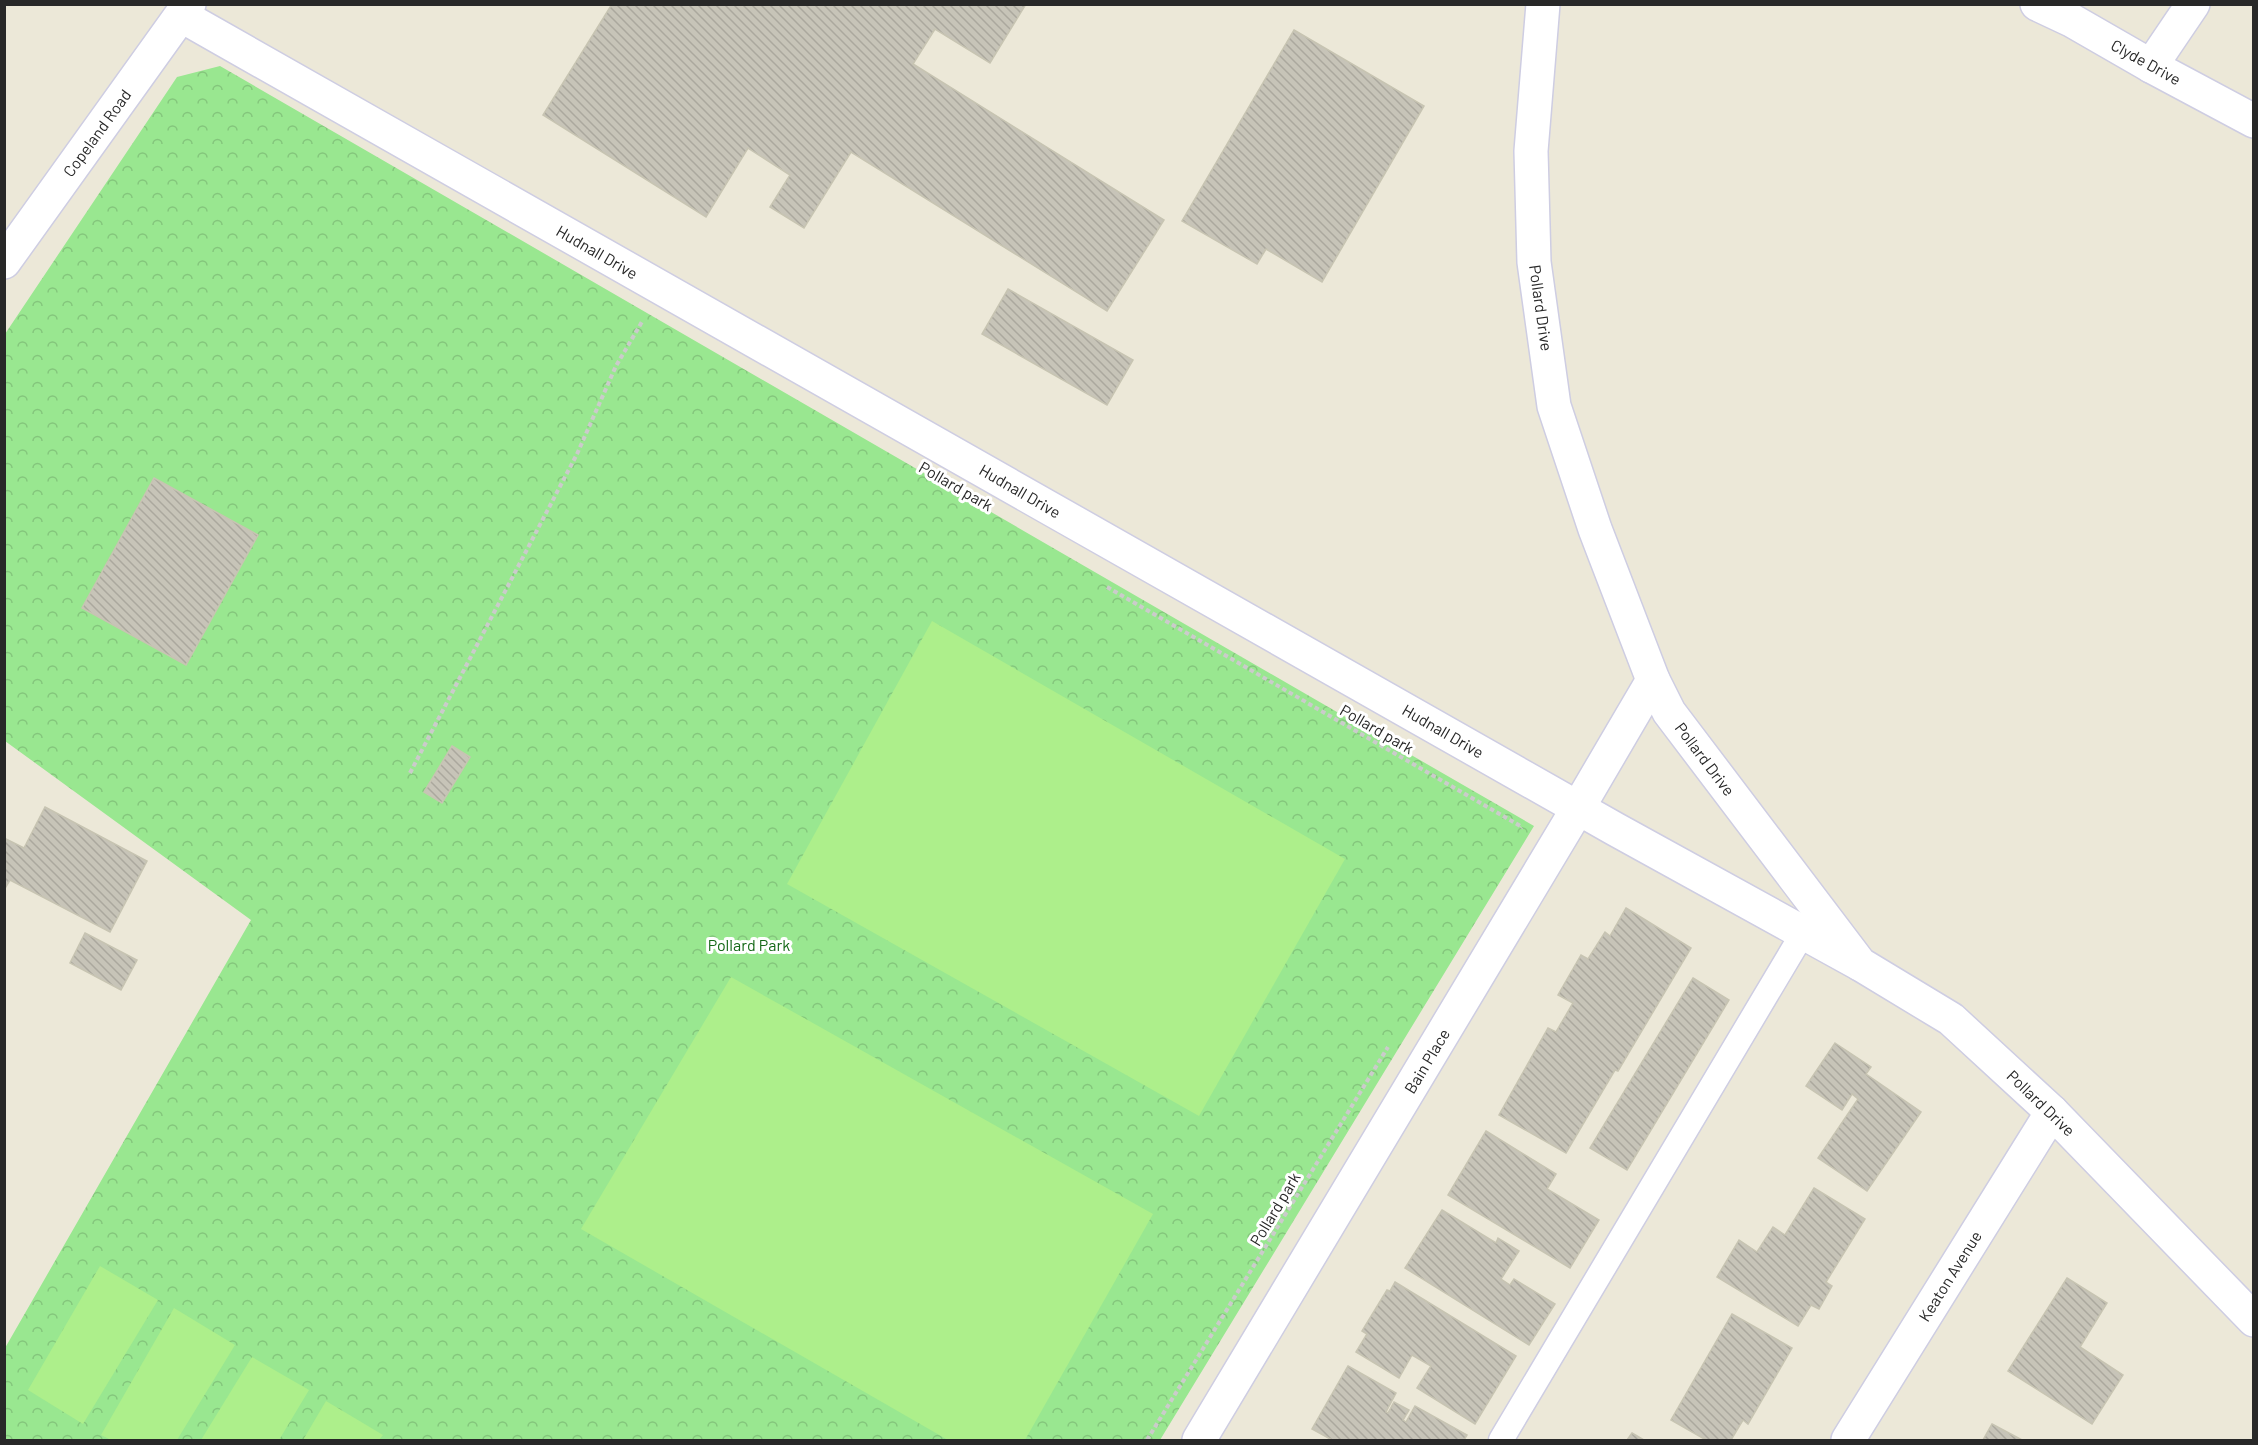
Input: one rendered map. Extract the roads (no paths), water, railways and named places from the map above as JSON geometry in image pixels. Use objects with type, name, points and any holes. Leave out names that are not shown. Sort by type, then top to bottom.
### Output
[{"type":"street","name":"Pollard Drive","points":[[1543,4],[1531,151],[1534,262],[1554,406],[1595,529],[1653,680],[1669,712],[1860,964],[1951,1018],[2052,1112],[2253,1320]]},
{"type":"street","name":"Clyde Drive","points":[[2037,4],[2071,20],[2253,121]]},
{"type":"street","points":[[2151,66],[2193,4]]},
{"type":"street","name":"Copeland Road","points":[[4,262],[186,10]]},
{"type":"street","name":"Hudnall Drive","points":[[186,10],[1578,808],[1860,964]]},
{"type":"street","name":"Bain Place","points":[[1199,1440],[1653,680]]},
{"type":"street","name":"Keaton Avenue","points":[[1848,1440],[2052,1112]]},
{"type":"lane","points":[[1501,1440],[1803,933]]},
{"type":"park label","name":"Pollard Park","points":[[749,945]]}]
